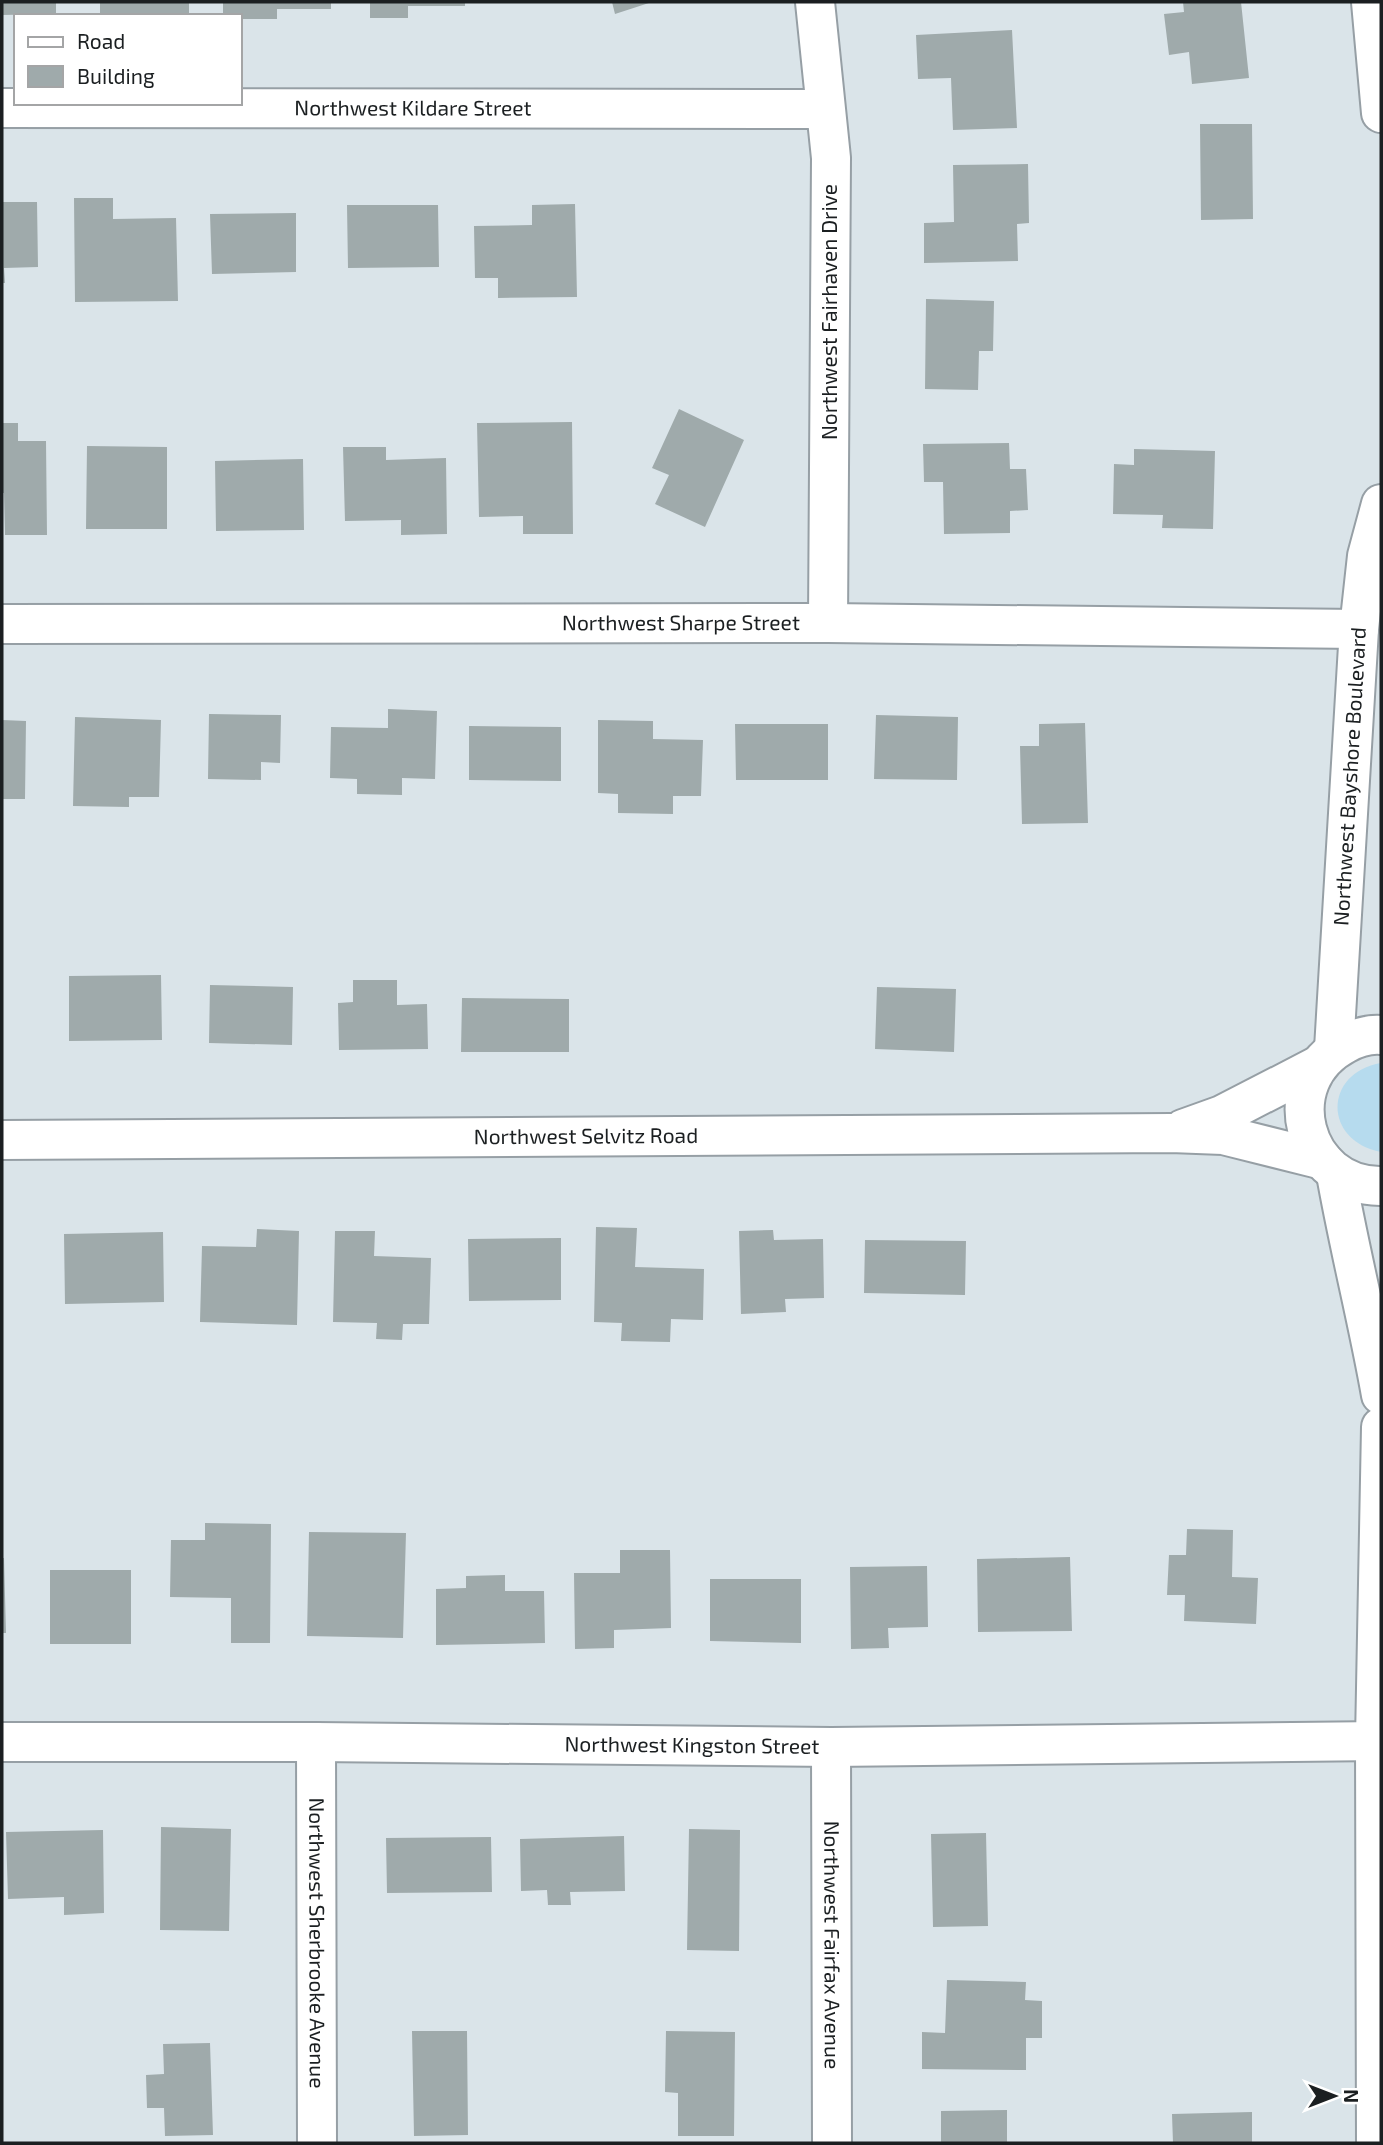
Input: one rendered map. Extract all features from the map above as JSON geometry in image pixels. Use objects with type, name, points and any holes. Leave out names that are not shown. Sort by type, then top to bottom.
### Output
[{"type":"street","name":"Northwest Fairhaven Drive","points":[[815,2],[831,158],[828,623]]},
{"type":"street","points":[[1371,2],[1381,113]]},
{"type":"street","name":"Northwest Kildare Street","points":[[2,108],[825,109]]},
{"type":"street","name":"Northwest Bayshore Boulevard","points":[[1327,1057],[1359,629],[1367,556],[1381,505]]},
{"type":"street","name":"Northwest Sharpe Street","points":[[2,624],[828,623],[1359,629]]},
{"type":"street","name":"Northwest Selvitz Road","points":[[1171,1133],[1222,1115],[1327,1057],[1352,1040],[1372,1034],[1381,1035]]},
{"type":"street","points":[[1327,1057],[1309,1082],[1304,1102],[1306,1124],[1312,1143],[1329,1167],[1371,1339],[1381,1395]]},
{"type":"street","name":"Northwest Selvitz Road","points":[[2,1140],[1171,1133],[1223,1135],[1329,1167],[1357,1182],[1381,1186]]},
{"type":"street","points":[[1376,2143],[1381,1427]]},
{"type":"street","name":"Northwest Kingston Street","points":[[2,1742],[831,1747],[1378,1740]]},
{"type":"street","name":"Northwest Sherbrooke Avenue","points":[[316,1742],[317,2143]]},
{"type":"street","name":"Northwest Fairfax Avenue","points":[[831,1747],[832,2143]]},
{"type":"shaded area","points":[[1381,1063],[1381,1152],[1362,1145],[1348,1135],[1340,1122],[1338,1107],[1340,1093],[1348,1080],[1362,1069]]},
{"type":"building","points":[[2,2],[56,2],[56,14],[2,15]]},
{"type":"building","points":[[100,2],[189,2],[189,14],[100,14]]},
{"type":"building","points":[[223,2],[331,2],[331,9],[277,9],[277,19],[242,19],[242,14],[223,14]]},
{"type":"building","points":[[370,2],[465,2],[465,6],[408,6],[408,18],[370,18]]},
{"type":"building","points":[[612,2],[652,2],[615,14]]},
{"type":"building","points":[[1183,2],[1241,2],[1249,78],[1192,84],[1189,52],[1169,55],[1164,14],[1184,12]]},
{"type":"building","points":[[1012,30],[1017,128],[953,130],[951,78],[918,79],[916,35]]},
{"type":"building","points":[[1200,124],[1252,124],[1253,219],[1201,220]]},
{"type":"building","points":[[1028,164],[1029,223],[1017,224],[1018,261],[924,263],[924,223],[954,222],[953,165]]},
{"type":"building","points":[[74,198],[113,198],[113,219],[176,218],[178,301],[75,302]]},
{"type":"building","points":[[2,202],[37,202],[38,267],[4,268],[5,283],[2,283]]},
{"type":"building","points":[[575,204],[577,297],[498,298],[498,278],[475,278],[474,226],[532,225],[532,205]]},
{"type":"building","points":[[347,205],[438,205],[439,267],[348,268]]},
{"type":"building","points":[[296,213],[296,272],[212,274],[210,214]]},
{"type":"building","points":[[926,299],[994,301],[993,351],[979,351],[978,390],[925,389]]},
{"type":"building","points":[[679,409],[744,440],[705,527],[655,504],[669,475],[652,468]]},
{"type":"building","points":[[572,422],[573,534],[523,534],[523,516],[479,517],[477,423]]},
{"type":"building","points":[[2,423],[18,423],[18,441],[46,441],[47,535],[5,535]]},
{"type":"building","points":[[1009,443],[1010,469],[1026,469],[1028,510],[1010,511],[1010,533],[944,534],[943,482],[924,482],[923,444]]},
{"type":"building","points":[[87,446],[167,447],[167,529],[86,529]]},
{"type":"building","points":[[343,447],[386,447],[386,460],[446,458],[447,534],[401,535],[401,520],[345,521]]},
{"type":"building","points":[[1134,449],[1215,451],[1213,529],[1162,528],[1163,515],[1113,514],[1114,464],[1134,465]]},
{"type":"building","points":[[303,459],[304,530],[216,531],[215,461]]},
{"type":"building","points":[[388,709],[437,711],[435,779],[402,778],[402,795],[357,794],[357,779],[330,778],[331,727],[388,728]]},
{"type":"building","points":[[209,714],[281,715],[280,763],[261,762],[261,780],[208,779]]},
{"type":"building","points":[[876,715],[958,717],[957,780],[874,779]]},
{"type":"building","points":[[75,717],[161,720],[159,797],[129,797],[129,807],[73,806]]},
{"type":"building","points":[[2,720],[26,721],[25,799],[2,799]]},
{"type":"building","points":[[598,720],[653,721],[653,739],[703,740],[701,796],[673,796],[673,814],[618,813],[618,794],[598,793]]},
{"type":"building","points":[[1085,723],[1088,823],[1022,824],[1020,746],[1039,746],[1039,724]]},
{"type":"building","points":[[735,724],[828,724],[828,780],[736,780]]},
{"type":"building","points":[[469,726],[561,727],[561,781],[469,780]]},
{"type":"building","points":[[161,975],[162,1040],[69,1041],[69,976]]},
{"type":"building","points":[[353,980],[397,980],[397,1005],[427,1004],[428,1049],[339,1050],[338,1003],[353,1002]]},
{"type":"building","points":[[210,985],[293,987],[292,1045],[209,1043]]},
{"type":"building","points":[[877,987],[956,989],[954,1052],[875,1049]]},
{"type":"building","points":[[462,998],[569,999],[569,1052],[461,1052]]},
{"type":"building","points":[[596,1227],[637,1228],[635,1267],[704,1269],[703,1320],[671,1319],[670,1342],[621,1341],[622,1323],[594,1322]]},
{"type":"building","points":[[257,1229],[299,1231],[297,1325],[200,1322],[202,1246],[256,1247]]},
{"type":"building","points":[[773,1230],[774,1240],[823,1239],[824,1298],[785,1299],[786,1312],[741,1314],[739,1231]]},
{"type":"building","points":[[335,1231],[375,1231],[374,1256],[431,1258],[429,1324],[403,1324],[402,1340],[376,1339],[377,1323],[333,1322]]},
{"type":"building","points":[[163,1232],[164,1302],[65,1304],[64,1234]]},
{"type":"building","points":[[561,1238],[561,1300],[469,1301],[468,1239]]},
{"type":"building","points":[[865,1240],[966,1241],[965,1295],[864,1293]]},
{"type":"building","points":[[205,1523],[271,1524],[270,1643],[231,1643],[231,1598],[170,1597],[171,1540],[205,1540]]},
{"type":"building","points":[[1187,1529],[1233,1530],[1232,1577],[1258,1578],[1256,1624],[1184,1621],[1185,1595],[1167,1595],[1169,1555],[1186,1555]]},
{"type":"building","points":[[309,1532],[406,1533],[403,1638],[307,1636]]},
{"type":"building","points":[[620,1550],[670,1550],[671,1628],[614,1630],[614,1648],[575,1649],[574,1573],[620,1573]]},
{"type":"building","points":[[1070,1557],[1072,1631],[978,1632],[977,1559]]},
{"type":"building","points":[[4,1558],[6,1633],[2,1633]]},
{"type":"building","points":[[927,1566],[928,1627],[888,1628],[889,1648],[851,1649],[850,1567]]},
{"type":"building","points":[[50,1570],[131,1570],[131,1644],[50,1644]]},
{"type":"building","points":[[505,1575],[505,1591],[544,1591],[545,1643],[436,1645],[436,1589],[466,1588],[466,1576]]},
{"type":"building","points":[[710,1579],[801,1579],[801,1643],[710,1641]]},
{"type":"building","points":[[161,1827],[231,1829],[229,1931],[160,1930]]},
{"type":"building","points":[[689,1829],[740,1830],[739,1951],[687,1950]]},
{"type":"building","points":[[103,1830],[104,1913],[64,1915],[64,1897],[8,1899],[6,1832]]},
{"type":"building","points":[[986,1833],[988,1926],[933,1927],[931,1834]]},
{"type":"building","points":[[624,1836],[625,1891],[570,1892],[571,1905],[548,1905],[547,1890],[521,1891],[520,1839]]},
{"type":"building","points":[[491,1837],[492,1892],[387,1893],[386,1838]]},
{"type":"building","points":[[947,1980],[1026,1982],[1025,2000],[1042,2001],[1042,2038],[1026,2038],[1026,2070],[922,2069],[922,2032],[945,2033]]},
{"type":"building","points":[[412,2031],[467,2031],[468,2135],[414,2136]]},
{"type":"building","points":[[666,2031],[735,2032],[734,2136],[678,2136],[678,2093],[665,2092]]},
{"type":"building","points":[[210,2043],[213,2135],[165,2136],[164,2108],[147,2108],[146,2075],[164,2074],[163,2044]]},
{"type":"building","points":[[1007,2110],[1007,2143],[941,2143],[941,2111]]},
{"type":"building","points":[[1252,2112],[1252,2143],[1173,2143],[1172,2114]]}]
